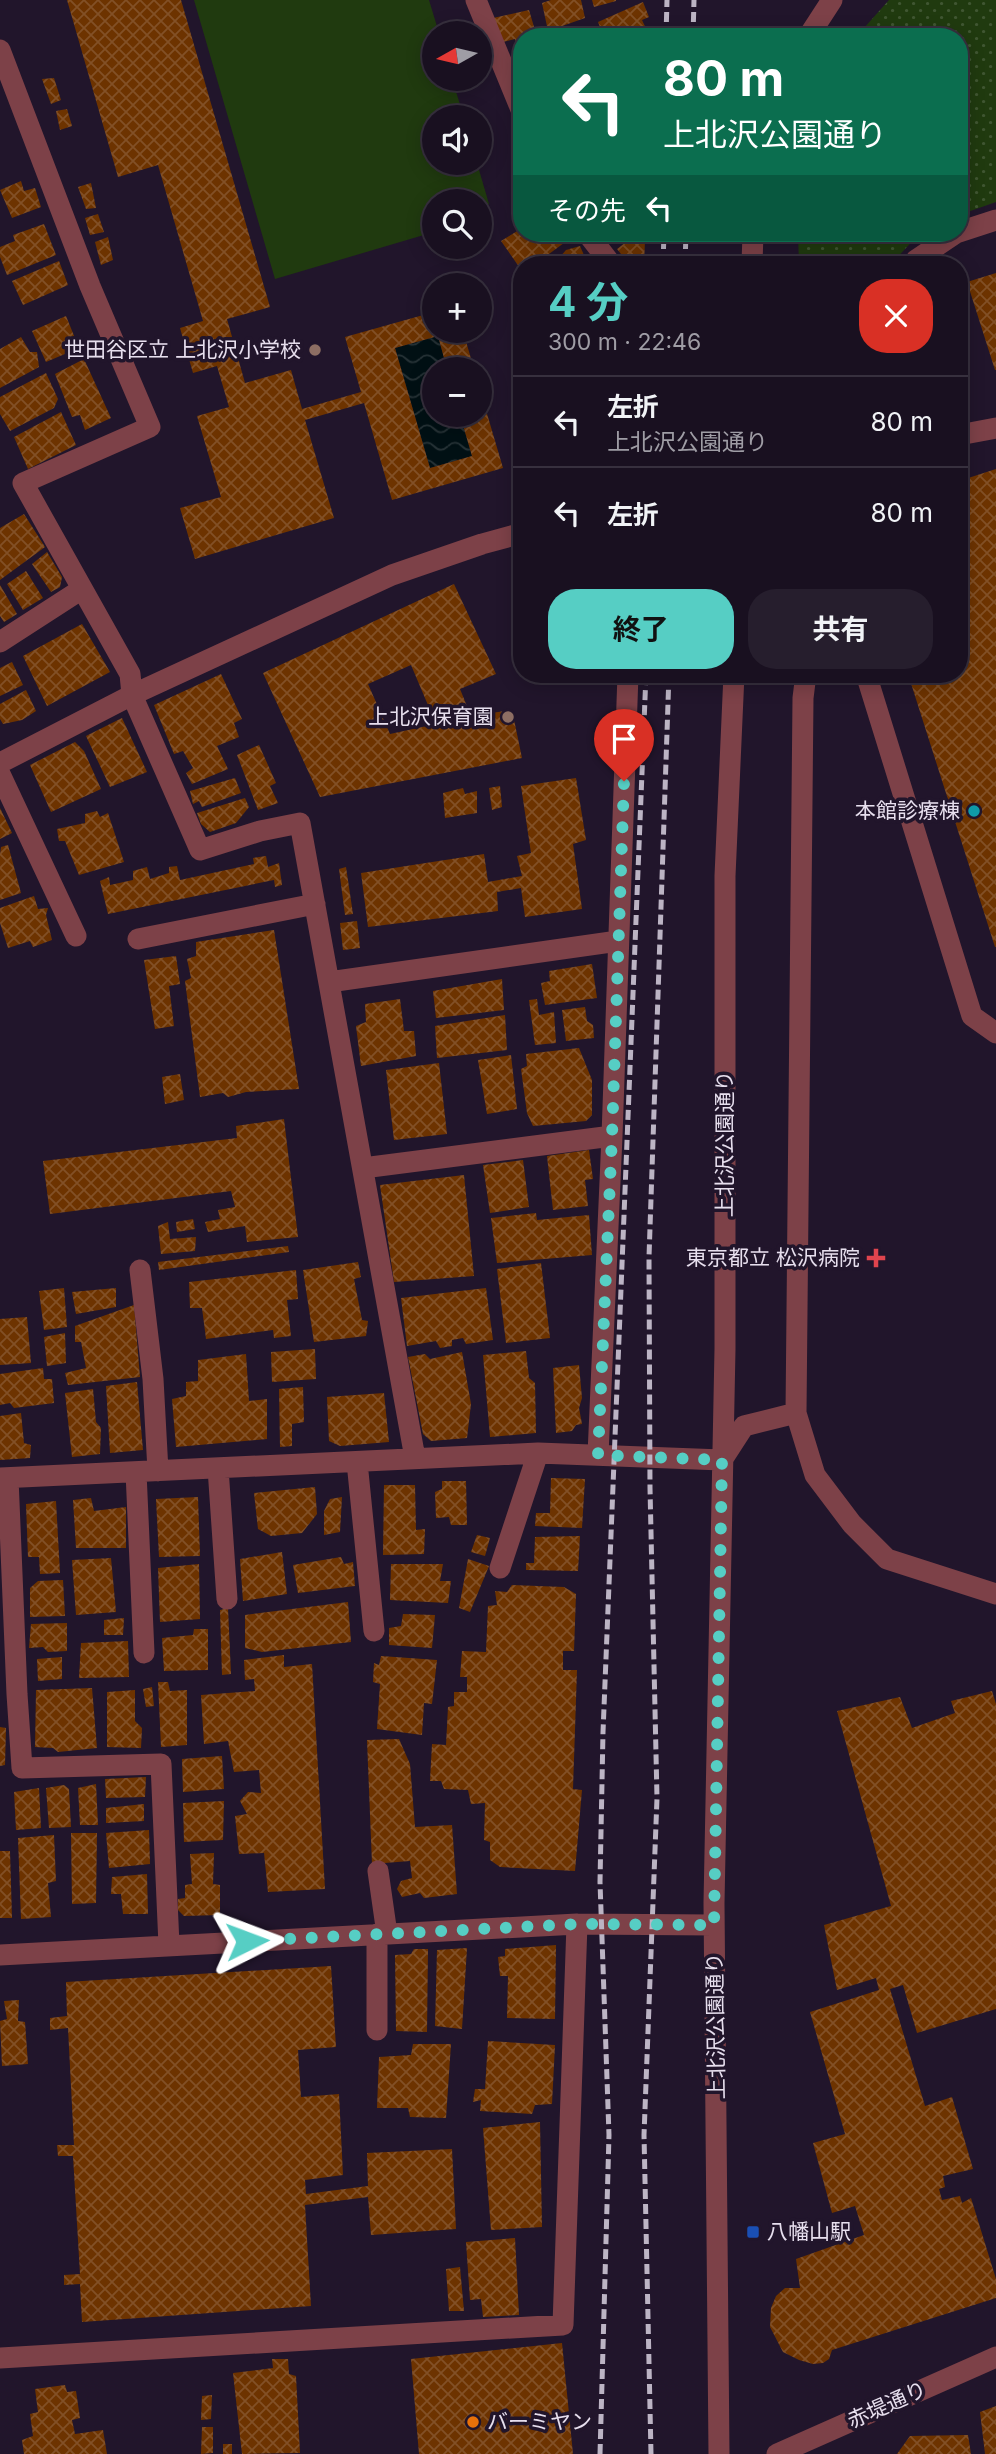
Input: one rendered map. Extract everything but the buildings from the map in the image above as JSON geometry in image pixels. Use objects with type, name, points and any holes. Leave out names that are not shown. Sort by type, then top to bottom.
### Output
[{"type":"street","points":[[476,0],[513,90]]},
{"type":"street","points":[[813,28],[830,0]]},
{"type":"street","points":[[0,50],[90,286],[150,427],[23,483],[130,674],[132,695],[201,850],[260,831],[300,823],[415,1458]]},
{"type":"street","points":[[968,229],[996,220]]},
{"type":"street","points":[[594,242],[605,256]]},
{"type":"street","points":[[922,256],[943,242]]},
{"type":"street","points":[[968,433],[996,428]]},
{"type":"street","points":[[0,763],[132,695],[392,575],[513,535]]},
{"type":"street","points":[[0,642],[82,589]]},
{"type":"street","points":[[598,1455],[628,683]]},
{"type":"street","name":"上北沢公園通り","points":[[719,2454],[714,1925],[725,1349],[725,876],[734,683]]},
{"type":"street","points":[[805,683],[796,1413],[815,1475],[852,1524],[887,1559],[996,1594]]},
{"type":"street","points":[[869,683],[972,1016],[996,1033]]},
{"type":"street","points":[[0,774],[76,936]]},
{"type":"street","points":[[138,939],[315,904]]},
{"type":"street","points":[[329,982],[618,941]]},
{"type":"street","points":[[362,1168],[612,1136]]},
{"type":"street","points":[[140,1270],[153,1379],[158,1471]]},
{"type":"street","points":[[169,1945],[161,1764],[22,1768],[8,1694],[4,1478],[538,1453],[722,1460],[744,1426],[796,1413]]},
{"type":"street","points":[[500,1568],[538,1453]]},
{"type":"street","points":[[357,1461],[374,1631]]},
{"type":"street","points":[[218,1468],[228,1599]]},
{"type":"street","points":[[136,1472],[144,1653]]},
{"type":"street","points":[[377,1871],[382,1934],[377,2030]]},
{"type":"street","points":[[0,1955],[578,1924],[714,1925]]},
{"type":"street","points":[[0,2358],[563,2325],[578,1924]]},
{"type":"street","name":"赤堤通り","points":[[777,2454],[996,2357]]},
{"type":"green space","points":[[194,0],[429,0],[435,21],[422,21],[422,91],[456,91],[460,105],[422,105],[422,175],[481,175],[485,189],[422,189],[422,236],[275,279]]},
{"type":"green space","points":[[889,0],[996,0],[996,202],[968,212],[968,28],[864,28]]},
{"type":"green space","points":[[798,242],[912,242],[898,256],[799,256]]},
{"type":"water","points":[[422,340],[422,343],[440,343],[444,357],[422,357],[422,427],[464,427],[472,456],[430,468],[395,348]]},
{"type":"railway","points":[[666,28],[667,0]]},
{"type":"railway","points":[[693,28],[694,0]]},
{"type":"railway","points":[[663,256],[664,242]]},
{"type":"railway","points":[[685,256],[686,242]]},
{"type":"railway","points":[[600,2454],[609,2135],[600,1882],[603,1732],[646,683]]},
{"type":"railway","points":[[651,2454],[644,2135],[657,1798],[650,1488],[649,1257],[669,683]]},
{"type":"place","name":"世田谷区立 上北沢小学校","points":[[315,350]]},
{"type":"place","name":"上北沢保育園","points":[[508,717]]},
{"type":"place","name":"本館診療棟","points":[[974,811]]},
{"type":"place","name":"東京都立 松沢病院","points":[[876,1258]]},
{"type":"place","name":"八幡山駅","points":[[753,2232]]},
{"type":"place","name":"バーミヤン","points":[[473,2422]]},
{"type":"route","points":[[247,1941],[578,1924],[714,1925],[722,1460],[598,1455],[624,781]]}]
